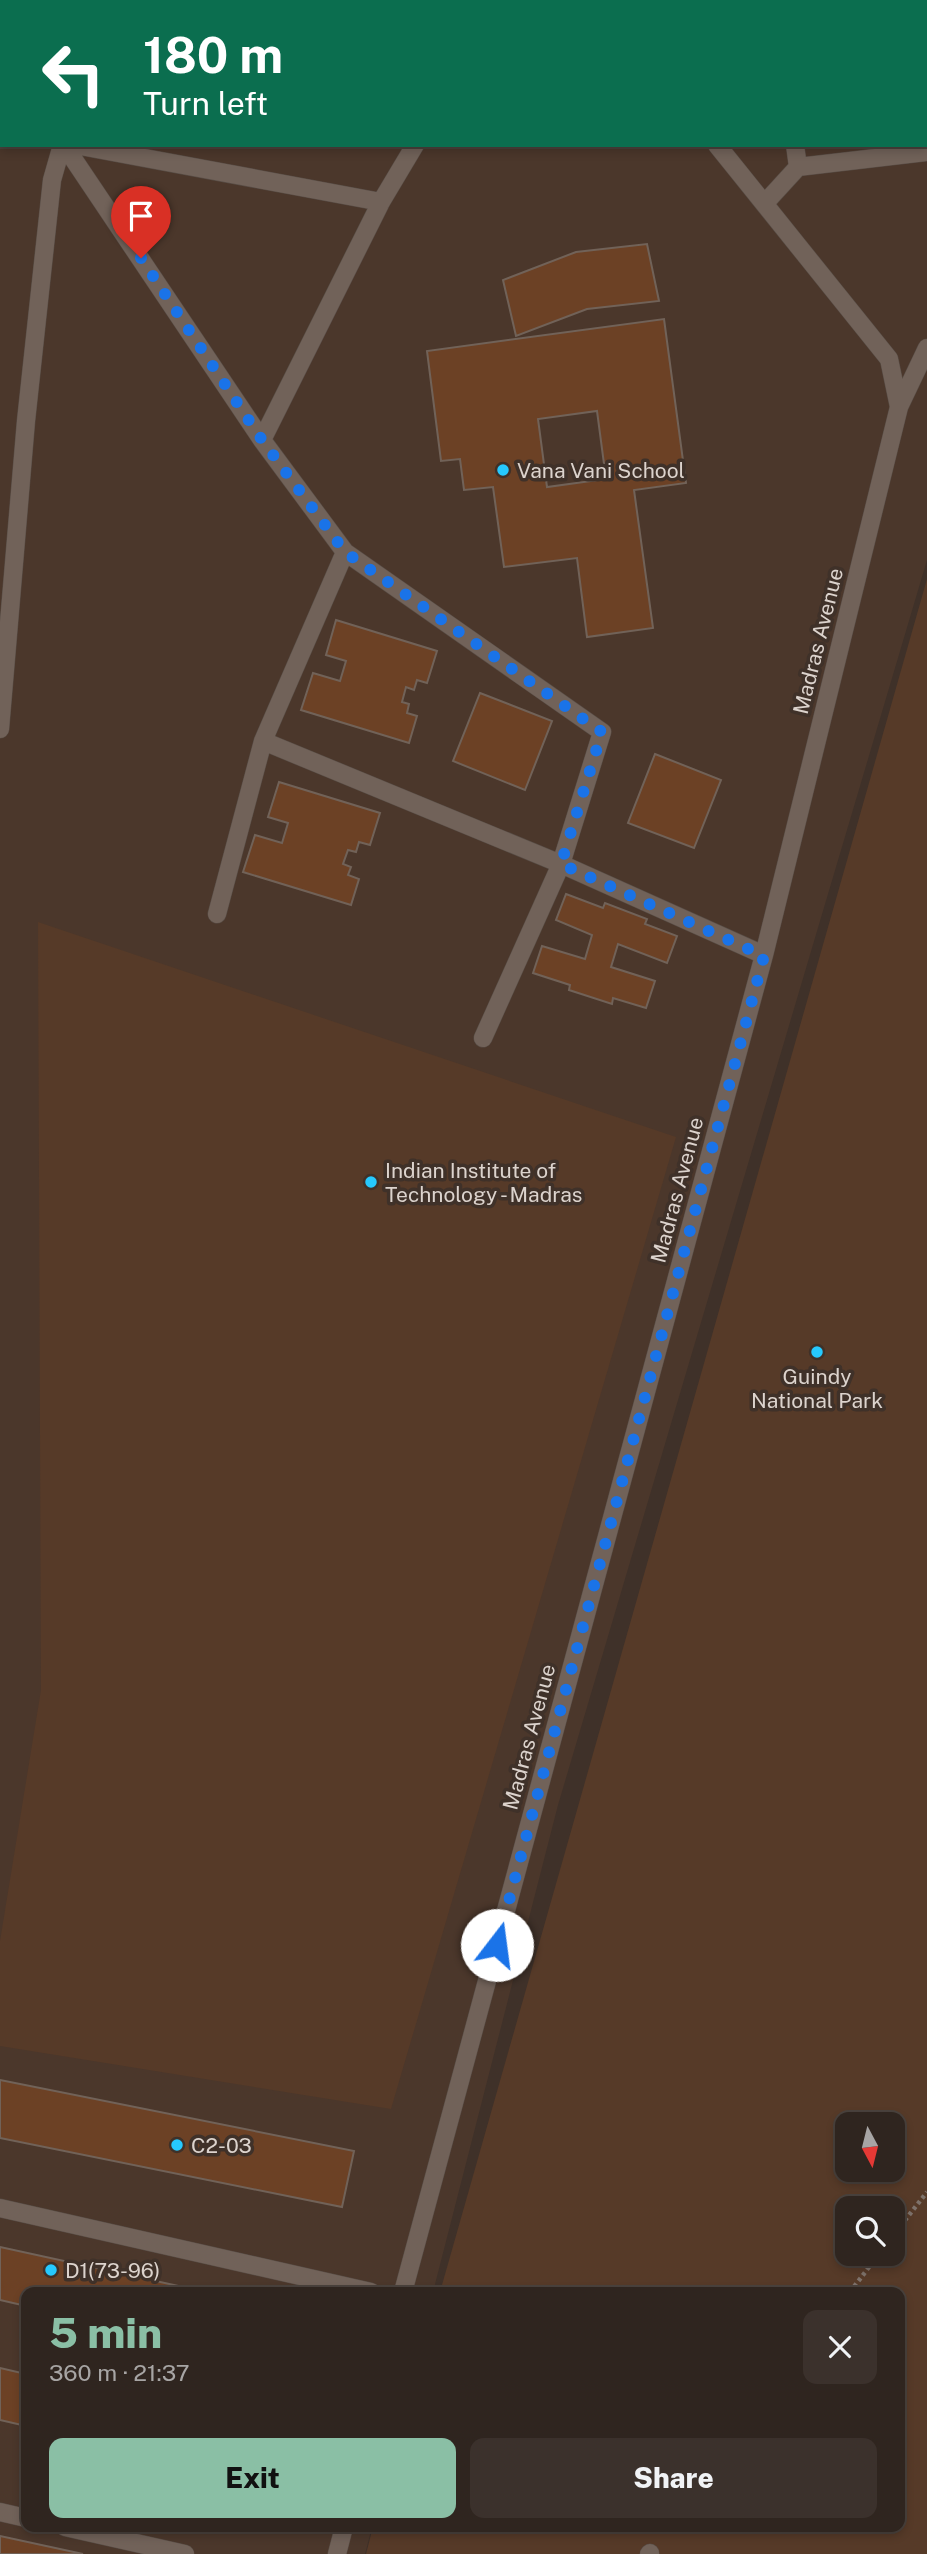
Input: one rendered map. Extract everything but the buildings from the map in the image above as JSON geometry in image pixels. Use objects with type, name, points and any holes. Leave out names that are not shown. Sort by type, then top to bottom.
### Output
[{"type":"lane","points":[[0,729],[26,421],[52,180],[62,147]]},
{"type":"lane","points":[[64,147],[262,440],[345,552],[602,732],[561,864],[483,1038]]},
{"type":"lane","points":[[86,147],[381,202]]},
{"type":"lane","points":[[262,440],[381,202],[414,147]]},
{"type":"lane","name":"Madras Avenue","points":[[404,2287],[764,956],[899,407],[889,359],[719,147]]},
{"type":"lane","points":[[795,147],[798,167]]},
{"type":"lane","points":[[765,203],[798,167],[927,152]]},
{"type":"lane","points":[[899,407],[927,348]]},
{"type":"lane","points":[[218,914],[263,741],[345,552]]},
{"type":"lane","points":[[263,741],[561,864],[764,956]]},
{"type":"lane","points":[[0,2208],[349,2287]]},
{"type":"lane","points":[[0,2512],[21,2517]]},
{"type":"lane","points":[[87,2532],[185,2554]]},
{"type":"lane","points":[[337,2554],[343,2532]]},
{"type":"path","points":[[905,2220],[927,2192]]},
{"type":"path","points":[[854,2287],[870,2266]]},
{"type":"shaded area","name":"Indian Institute of Technology - Madras","points":[[0,147],[927,147],[927,560],[558,1805],[434,2287],[21,2287],[21,2532],[371,2532],[365,2554],[0,2554]]},
{"type":"shaded area","name":"Guindy National Park","points":[[927,579],[927,2554],[366,2554],[372,2532],[905,2532],[905,2287],[441,2287]]},
{"type":"shaded area","points":[[38,922],[676,1137],[391,2109],[0,2046],[0,1941],[41,1690]]},
{"type":"place","name":"Vana Vani School","points":[[503,470]]},
{"type":"place","name":"Indian Institute of Technology - Madras","points":[[371,1182]]},
{"type":"place","name":"Guindy National Park","points":[[817,1352]]},
{"type":"place","name":"C2-03","points":[[177,2145]]},
{"type":"place","name":"D1(73-96)","points":[[51,2270]]},
{"type":"route","points":[[141,258],[262,440],[345,552],[602,732],[561,864],[764,956],[497,1945]]}]
